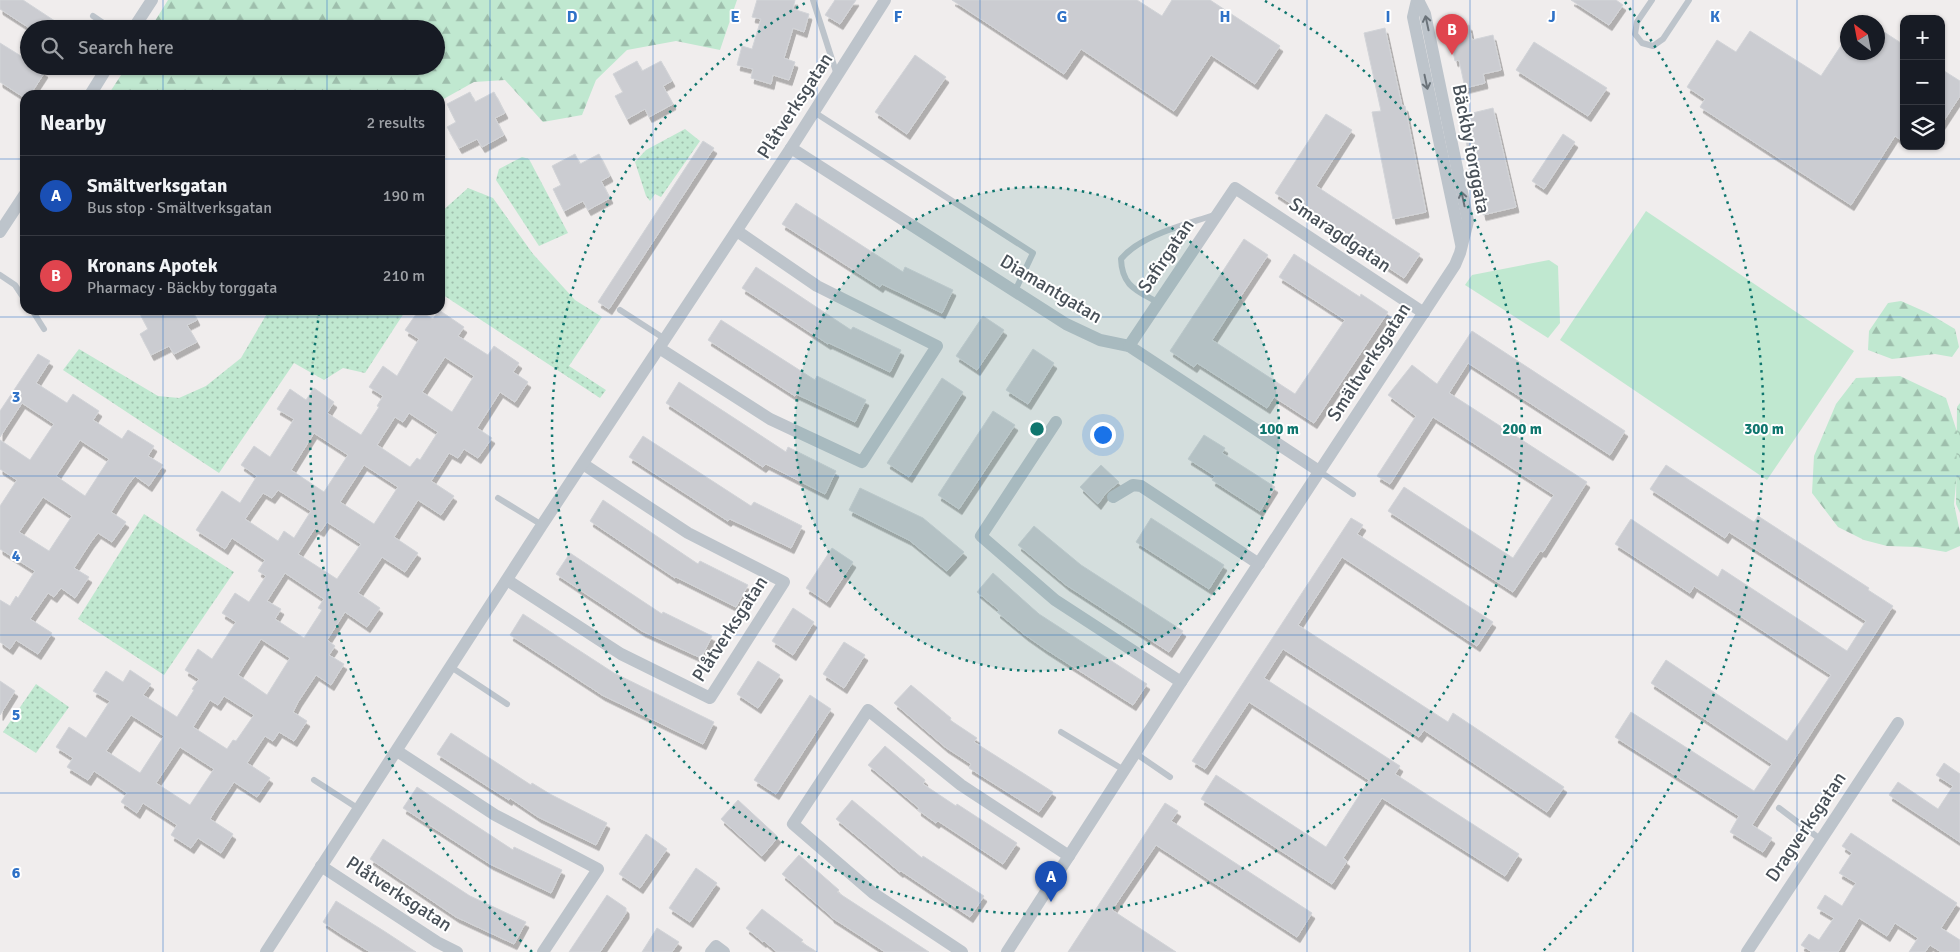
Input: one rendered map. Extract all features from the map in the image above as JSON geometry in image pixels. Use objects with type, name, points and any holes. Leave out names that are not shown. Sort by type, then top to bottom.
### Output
[{"type":"street","points":[[139,20],[152,0]]},
{"type":"street","name":"Plåtverksgatan","points":[[266,952],[542,525],[791,148],[885,0]]},
{"type":"street","name":"Bäckby torggata","points":[[1418,0],[1425,14],[1468,221],[1455,265],[1444,281]]},
{"type":"street","points":[[93,90],[102,75]]},
{"type":"street","name":"Diamantgatan","points":[[791,148],[1066,324],[1100,340],[1129,346],[1319,471]]},
{"type":"street","name":"Safirgatan","points":[[1129,346],[1235,188]]},
{"type":"street","name":"Smaragdgatan","points":[[1235,188],[1424,313]]},
{"type":"street","points":[[0,232],[20,202]]},
{"type":"street","points":[[662,343],[770,419],[862,462],[937,346],[817,286],[737,231]]},
{"type":"street","name":"Smältverksgatan","points":[[1006,952],[1444,281]]},
{"type":"street","points":[[1056,422],[981,536],[1055,600],[1181,682]]},
{"type":"street","name":"Plåtverksgatan","points":[[507,580],[621,654],[710,698],[784,582],[688,533],[583,464]]},
{"type":"street","points":[[1113,497],[1133,485],[1140,486],[1258,564]]},
{"type":"street","points":[[962,952],[873,893],[793,824],[868,710],[962,785],[1069,856]]},
{"type":"street","name":"Dragverksgatan","points":[[1746,952],[1898,723]]},
{"type":"street","points":[[397,751],[495,815],[598,869],[544,952]]},
{"type":"street","name":"Plåtverksgatan","points":[[321,866],[437,942],[457,952]]},
{"type":"street","points":[[711,952],[716,946],[724,952]]},
{"type":"lane","points":[[813,0],[837,75]]},
{"type":"lane","points":[[1652,0],[1637,22],[1635,34],[1642,43],[1653,46],[1663,39],[1689,0]]},
{"type":"lane","points":[[92,16],[98,20]]},
{"type":"lane","points":[[814,112],[1033,253],[1015,291]]},
{"type":"lane","points":[[1157,302],[1129,286],[1122,272],[1121,259],[1130,248],[1138,244],[1218,214]]},
{"type":"lane","points":[[0,275],[15,285],[20,292]]},
{"type":"lane","points":[[620,310],[662,343]]},
{"type":"lane","points":[[35,315],[44,329]]},
{"type":"lane","points":[[1319,471],[1354,494]]},
{"type":"lane","points":[[498,498],[542,525]]},
{"type":"lane","points":[[451,667],[507,704]]},
{"type":"lane","points":[[1061,732],[1124,770]]},
{"type":"lane","points":[[1135,754],[1170,776]]},
{"type":"lane","points":[[314,780],[359,809]]},
{"type":"lane","points":[[1778,808],[1820,839]]},
{"type":"green space","points":[[168,0],[737,0],[720,50],[676,41],[627,50],[596,80],[582,115],[543,122],[505,80],[474,82],[445,98],[445,90],[111,90],[121,75],[445,75],[445,20],[156,20]]},
{"type":"green space","points":[[685,129],[700,141],[661,197],[655,194],[650,201],[646,196],[635,162],[646,150]]},
{"type":"green space","points":[[522,157],[529,159],[568,233],[539,246],[496,180],[499,169]]},
{"type":"green space","points":[[468,188],[493,198],[533,254],[575,300],[602,317],[569,366],[606,390],[600,398],[445,296],[445,209]]},
{"type":"green space","points":[[1646,211],[1854,351],[1767,480],[1560,340]]},
{"type":"green space","points":[[1549,260],[1558,266],[1560,323],[1548,338],[1465,285],[1472,275]]},
{"type":"green space","points":[[1901,301],[1928,313],[1955,329],[1959,347],[1952,357],[1935,354],[1892,359],[1868,350],[1869,331],[1888,303]]},
{"type":"green space","points":[[266,315],[403,315],[365,373],[343,368],[324,380],[294,363],[219,473],[63,370],[79,349],[158,396],[179,398],[206,386],[241,358]]},
{"type":"green space","points":[[1900,376],[1946,398],[1960,441],[1954,504],[1960,532],[1960,546],[1946,552],[1917,547],[1887,546],[1864,540],[1838,527],[1812,493],[1814,456],[1836,404],[1856,378]]},
{"type":"green space","points":[[1960,403],[1960,513],[1956,504],[1957,407]]},
{"type":"green space","points":[[144,514],[234,572],[164,675],[78,619]]},
{"type":"green space","points":[[36,684],[69,707],[36,753],[3,732]]},
{"type":"building","points":[[0,0],[23,0],[53,20],[20,20],[20,22],[0,9]]},
{"type":"building","points":[[757,0],[795,0],[793,9],[809,14],[804,32],[793,28],[784,58],[795,62],[789,80],[773,75],[771,84],[751,78],[753,69],[737,65],[742,46],[752,49],[761,19],[752,17]]},
{"type":"building","points":[[835,0],[856,0],[840,24],[825,15]]},
{"type":"building","points":[[952,0],[1137,0],[1162,16],[1172,0],[1210,0],[1280,46],[1255,84],[1211,55],[1174,111],[1081,49],[1064,74]]},
{"type":"building","points":[[1571,0],[1616,0],[1623,5],[1609,25]]},
{"type":"building","points":[[1469,25],[1472,40],[1493,35],[1501,70],[1483,74],[1485,83],[1465,88],[1459,60],[1455,61],[1448,30]]},
{"type":"building","points":[[1385,28],[1402,106],[1405,106],[1426,212],[1393,219],[1372,112],[1381,111],[1364,33]]},
{"type":"building","points":[[1750,31],[1821,76],[1840,47],[1840,60],[1885,60],[1885,33],[1900,42],[1900,139],[1895,136],[1851,205],[1700,107],[1705,99],[1687,87],[1717,40],[1736,52]]},
{"type":"building","points":[[1534,42],[1607,88],[1588,116],[1516,70]]},
{"type":"building","points":[[0,43],[20,55],[20,75],[43,75],[33,90],[20,90],[20,95],[0,82]]},
{"type":"building","points":[[915,55],[946,77],[907,134],[875,112]]},
{"type":"building","points":[[637,61],[642,71],[661,61],[672,81],[663,86],[673,104],[649,117],[645,109],[627,119],[615,96],[623,92],[613,74]]},
{"type":"building","points":[[1945,72],[1960,81],[1960,96],[1945,119]]},
{"type":"building","points":[[470,92],[475,102],[494,92],[505,113],[495,118],[504,135],[482,147],[477,139],[459,148],[447,127],[456,122],[447,104]]},
{"type":"building","points":[[1493,108],[1516,207],[1483,215],[1460,116]]},
{"type":"building","points":[[1326,114],[1352,130],[1316,186],[1420,254],[1404,278],[1275,193]]},
{"type":"building","points":[[1563,134],[1575,142],[1544,189],[1532,181]]},
{"type":"building","points":[[703,141],[714,148],[609,309],[598,302]]},
{"type":"building","points":[[575,154],[580,164],[599,154],[610,176],[601,181],[610,198],[588,210],[583,201],[564,211],[553,189],[561,185],[552,166]]},
{"type":"building","points":[[796,203],[903,272],[905,267],[953,290],[942,313],[882,284],[880,287],[782,224]]},
{"type":"building","points":[[1244,239],[1268,255],[1212,340],[1295,394],[1345,320],[1279,277],[1294,254],[1360,297],[1361,294],[1388,312],[1314,423],[1274,397],[1267,408],[1197,363],[1194,367],[1170,351]]},
{"type":"building","points":[[756,267],[851,330],[853,327],[901,350],[890,372],[828,344],[742,288]]},
{"type":"building","points":[[445,314],[464,327],[458,336],[488,355],[494,346],[519,363],[513,372],[528,382],[515,402],[500,392],[477,428],[492,438],[478,458],[464,449],[458,458],[449,453],[431,481],[454,496],[441,515],[418,500],[394,537],[418,553],[405,572],[382,557],[358,593],[380,608],[367,627],[345,612],[327,640],[335,646],[329,655],[344,664],[331,685],[316,675],[293,712],[307,721],[294,741],[279,732],[273,741],[265,736],[247,763],[270,778],[257,797],[234,782],[216,809],[210,819],[233,834],[221,853],[198,838],[191,848],[171,835],[177,825],[143,803],[137,813],[121,802],[127,793],[94,771],[88,780],[67,767],[73,758],[56,747],[69,727],[86,738],[110,701],[93,691],[106,671],[123,682],[130,670],[151,684],[143,695],[177,717],[199,679],[185,670],[198,649],[212,659],[236,622],[222,613],[235,593],[249,602],[266,576],[258,571],[265,560],[232,538],[225,549],[196,530],[222,491],[240,503],[257,476],[241,465],[254,446],[270,457],[294,419],[277,409],[290,389],[306,400],[314,388],[334,402],[327,413],[361,435],[379,407],[377,406],[383,396],[369,387],[383,366],[397,376],[419,339],[405,330],[416,315],[427,315],[433,319],[436,315]],"holes":[[[445,357],[474,376],[452,412],[422,392]],[[409,413],[438,432],[420,460],[417,458],[410,467],[377,445],[395,417],[403,422]],[[314,433],[348,455],[324,492],[291,470]],[[364,465],[398,487],[374,524],[340,502]],[[278,490],[311,511],[294,538],[284,531],[278,541],[245,519],[263,493],[272,498]],[[327,522],[361,544],[337,579],[298,554],[315,528],[321,531]],[[285,573],[324,599],[318,608],[322,610],[304,638],[275,619],[281,609],[267,601]],[[261,639],[290,658],[267,695],[238,675]],[[224,696],[254,715],[236,741],[233,740],[227,749],[193,727],[210,700],[218,705]],[[131,715],[164,736],[140,773],[106,751]],[[180,747],[214,769],[190,805],[156,783]]]},
{"type":"building","points":[[141,315],[194,315],[197,320],[187,325],[197,342],[174,354],[169,346],[151,355],[140,334],[148,329]]},
{"type":"building","points":[[983,316],[1004,330],[977,370],[956,356]]},
{"type":"building","points":[[721,320],[815,380],[817,376],[866,400],[855,422],[796,394],[795,396],[708,340]]},
{"type":"building","points":[[1472,331],[1625,431],[1610,455],[1468,363],[1449,393],[1587,482],[1543,552],[1540,551],[1513,592],[1388,511],[1404,487],[1513,558],[1554,495],[1433,417],[1390,484],[1377,476],[1416,416],[1388,395],[1412,365],[1437,384]]},
{"type":"building","points":[[1033,349],[1054,363],[1028,404],[1006,390]]},
{"type":"building","points":[[38,354],[50,361],[36,383],[67,403],[73,394],[99,411],[93,420],[122,439],[128,430],[154,446],[148,456],[163,465],[149,486],[135,476],[128,485],[111,512],[126,522],[112,542],[98,533],[91,542],[74,568],[89,577],[75,598],[61,588],[54,597],[48,593],[30,619],[52,633],[38,654],[16,640],[10,649],[0,642],[0,600],[10,606],[16,596],[18,598],[35,571],[0,549],[0,506],[17,480],[0,469],[0,440],[30,460],[54,424],[22,403],[0,437],[0,411]],"holes":[[[80,440],[109,459],[85,496],[56,476]],[[43,497],[72,516],[49,551],[19,532]]]},
{"type":"building","points":[[942,378],[963,392],[909,477],[887,463]]},
{"type":"building","points":[[679,382],[786,452],[788,447],[836,471],[825,494],[766,464],[763,467],[666,403]]},
{"type":"building","points":[[993,411],[1015,425],[959,509],[938,495]]},
{"type":"building","points":[[1204,435],[1225,448],[1222,453],[1275,487],[1260,511],[1212,480],[1215,476],[1188,459]]},
{"type":"building","points":[[643,436],[751,506],[754,502],[802,526],[791,548],[730,519],[728,521],[629,457]]},
{"type":"building","points":[[1101,465],[1119,482],[1106,493],[1098,504],[1080,487]]},
{"type":"building","points":[[1666,465],[1754,522],[1758,516],[1869,588],[1868,590],[1893,606],[1752,825],[1772,838],[1763,852],[1730,832],[1739,816],[1615,737],[1631,712],[1754,791],[1772,764],[1651,683],[1666,660],[1787,741],[1831,675],[1694,586],[1690,593],[1615,544],[1631,519],[1718,577],[1722,569],[1847,651],[1866,621],[1729,532],[1725,538],[1650,489]]},
{"type":"building","points":[[860,488],[923,518],[964,552],[947,571],[909,540],[849,510]]},
{"type":"building","points":[[603,500],[698,564],[700,561],[748,585],[736,607],[675,578],[590,521]]},
{"type":"building","points":[[1151,518],[1224,565],[1209,589],[1136,542]]},
{"type":"building","points":[[1351,518],[1363,525],[1357,534],[1493,622],[1477,646],[1342,557],[1298,625],[1448,722],[1453,713],[1564,787],[1547,812],[1424,730],[1419,737],[1283,649],[1264,678],[1400,766],[1395,774],[1519,854],[1505,876],[1382,798],[1343,858],[1347,861],[1332,884],[1201,799],[1216,775],[1326,847],[1369,780],[1249,702],[1205,769],[1192,761]]},
{"type":"building","points":[[1034,526],[1081,565],[1183,631],[1169,652],[1066,585],[1018,545]]},
{"type":"building","points":[[832,548],[853,562],[827,602],[806,588]]},
{"type":"building","points":[[570,553],[662,614],[663,612],[712,636],[701,658],[642,631],[556,574]]},
{"type":"building","points":[[993,573],[1039,614],[1147,684],[1133,705],[1045,649],[997,612],[999,610],[977,592]]},
{"type":"building","points":[[793,608],[814,622],[793,655],[772,641]]},
{"type":"building","points":[[523,614],[614,673],[714,722],[703,744],[602,695],[510,635]]},
{"type":"building","points":[[844,642],[865,655],[844,688],[823,674]]},
{"type":"building","points":[[758,661],[780,675],[758,708],[737,694]]},
{"type":"building","points":[[0,681],[15,691],[0,715]]},
{"type":"building","points":[[911,685],[951,718],[950,720],[977,738],[974,742],[1053,792],[1039,812],[969,768],[971,764],[945,747],[894,703]]},
{"type":"building","points":[[810,695],[831,709],[776,794],[754,780]]},
{"type":"building","points":[[451,733],[531,785],[532,783],[607,823],[596,845],[538,817],[437,754]]},
{"type":"building","points":[[885,746],[925,780],[923,784],[1017,843],[1003,864],[918,810],[919,808],[868,765]]},
{"type":"building","points":[[1944,763],[1960,774],[1960,842],[1889,795],[1898,782],[1938,809],[1953,786],[1936,775]]},
{"type":"building","points":[[417,787],[513,850],[514,847],[562,870],[551,893],[490,864],[403,808]]},
{"type":"building","points":[[738,800],[778,837],[762,856],[721,819]]},
{"type":"building","points":[[852,800],[922,858],[923,856],[984,896],[970,917],[900,872],[836,819]]},
{"type":"building","points":[[1165,803],[1178,811],[1171,821],[1312,913],[1297,937],[1156,845],[1112,910],[1176,952],[1068,952]]},
{"type":"building","points":[[1851,833],[1957,903],[1941,928],[1960,940],[1960,952],[1941,952],[1930,945],[1925,952],[1909,952],[1918,938],[1895,923],[1887,936],[1859,918],[1838,952],[1812,952],[1801,945],[1809,934],[1819,940],[1834,918],[1817,908],[1825,895],[1842,906],[1856,883],[1839,873],[1852,853],[1842,846]]},
{"type":"building","points":[[646,834],[667,849],[640,888],[619,874]]},
{"type":"building","points":[[383,839],[470,896],[526,922],[514,944],[456,917],[370,859]]},
{"type":"building","points":[[799,855],[839,890],[837,892],[929,952],[885,952],[831,917],[782,874]]},
{"type":"building","points":[[696,868],[717,883],[690,922],[669,908]]},
{"type":"building","points":[[607,895],[626,908],[626,913],[600,952],[569,952]]},
{"type":"building","points":[[336,901],[416,952],[370,952],[341,934],[323,922]]},
{"type":"building","points":[[762,909],[803,940],[801,942],[817,952],[777,952],[763,942],[746,928]]},
{"type":"building","points":[[657,928],[679,942],[672,952],[642,952]]},
{"type":"place","name":"Kronans Apotek","points":[[1452,55]]},
{"type":"place","name":"Smältverksgatan","points":[[1051,902]]}]
